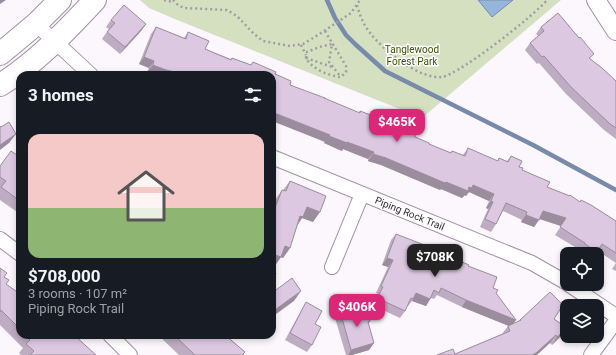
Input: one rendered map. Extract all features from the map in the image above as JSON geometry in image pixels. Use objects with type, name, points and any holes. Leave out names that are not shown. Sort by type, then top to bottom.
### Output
[{"type":"main road","points":[[0,54],[36,24],[60,0]]},
{"type":"main road","points":[[21,71],[55,42],[95,0]]},
{"type":"main road","points":[[0,85],[16,75]]},
{"type":"street","points":[[596,0],[613,20]]},
{"type":"street","points":[[36,24],[87,71]]},
{"type":"street","name":"Piping Rock Trail","points":[[276,160],[532,263],[560,279]]},
{"type":"street","points":[[332,267],[362,194]]},
{"type":"street","points":[[0,239],[16,251]]},
{"type":"street","name":"Piping Rock Trail","points":[[578,291],[616,316]]},
{"type":"street","points":[[591,355],[616,321]]},
{"type":"street","points":[[114,339],[130,355]]},
{"type":"path","points":[[164,0],[173,1],[184,8],[227,10],[237,16],[253,33],[264,41],[282,46],[301,45],[308,42],[348,16],[360,0]]},
{"type":"path","points":[[357,5],[360,16],[368,29],[389,53],[419,72],[439,77],[451,74],[470,63],[540,8],[547,0]]},
{"type":"path","points":[[324,31],[346,66],[346,72],[341,77]]},
{"type":"path","points":[[306,57],[307,52],[312,49],[332,44]]},
{"type":"path","points":[[332,44],[328,62],[341,77]]},
{"type":"path","points":[[301,45],[308,62],[329,75],[341,77]]},
{"type":"path","points":[[306,57],[332,67]]},
{"type":"green space","name":"Tanglewood Forest Park","points":[[140,0],[561,0],[422,118],[182,22],[149,8]]},
{"type":"water","points":[[478,0],[513,0],[492,17]]},
{"type":"building","points":[[124,5],[146,24],[125,47],[107,32],[115,23],[111,20]]},
{"type":"building","points":[[558,13],[594,54],[589,58],[616,81],[616,128],[571,87],[544,56],[542,57],[530,43],[544,31],[541,27]]},
{"type":"building","points":[[156,27],[186,39],[188,32],[209,41],[205,49],[231,60],[232,58],[251,65],[253,62],[274,71],[170,71],[153,65],[154,61],[144,57]]},
{"type":"building","points":[[276,74],[291,81],[290,85],[360,113],[360,111],[376,117],[378,113],[400,122],[397,128],[415,135],[415,137],[429,144],[451,153],[452,151],[465,156],[468,148],[498,161],[499,158],[508,162],[511,156],[522,161],[519,167],[523,168],[522,170],[550,182],[547,187],[570,195],[580,202],[581,200],[616,221],[616,253],[602,244],[600,247],[590,247],[560,227],[566,218],[543,211],[539,220],[526,215],[527,212],[506,203],[496,224],[485,219],[493,202],[491,201],[494,194],[473,185],[472,188],[469,187],[468,191],[446,182],[445,183],[276,114]]},
{"type":"building","points":[[9,122],[16,134],[0,145],[0,126],[1,127]]},
{"type":"building","points":[[11,151],[16,154],[16,198],[1,187],[6,181],[0,177],[0,166]]},
{"type":"building","points":[[290,181],[326,196],[320,212],[307,207],[303,217],[300,216],[290,248],[285,246],[281,257],[276,255],[276,205],[282,190],[286,191]]},
{"type":"building","points":[[396,234],[427,246],[426,250],[451,261],[453,258],[469,265],[468,266],[497,277],[493,288],[498,290],[496,293],[516,320],[466,300],[441,288],[439,293],[434,290],[430,299],[416,293],[413,299],[411,298],[405,311],[377,298],[383,287],[381,286],[393,260],[387,258]]},
{"type":"building","points":[[0,268],[7,273],[4,277],[9,280],[6,284],[16,291],[16,325],[1,310],[0,312]]},
{"type":"building","points":[[292,278],[301,291],[276,309],[276,290]]},
{"type":"building","points":[[550,292],[560,302],[560,310],[554,319],[560,323],[560,334],[557,337],[556,335],[532,355],[437,355],[453,349],[455,354],[510,331],[508,326],[520,320]]},
{"type":"building","points":[[306,302],[322,311],[315,324],[321,327],[312,345],[290,333]]},
{"type":"building","points":[[354,307],[356,312],[366,308],[374,343],[351,350],[340,311]]},
{"type":"building","points":[[29,339],[78,339],[96,355],[30,355],[34,351],[26,344],[30,340]]},
{"type":"building","points":[[178,339],[230,339],[245,352],[242,355],[195,355]]},
{"type":"waterway","points":[[327,0],[335,18],[346,35],[385,71],[533,145],[616,190]]}]
